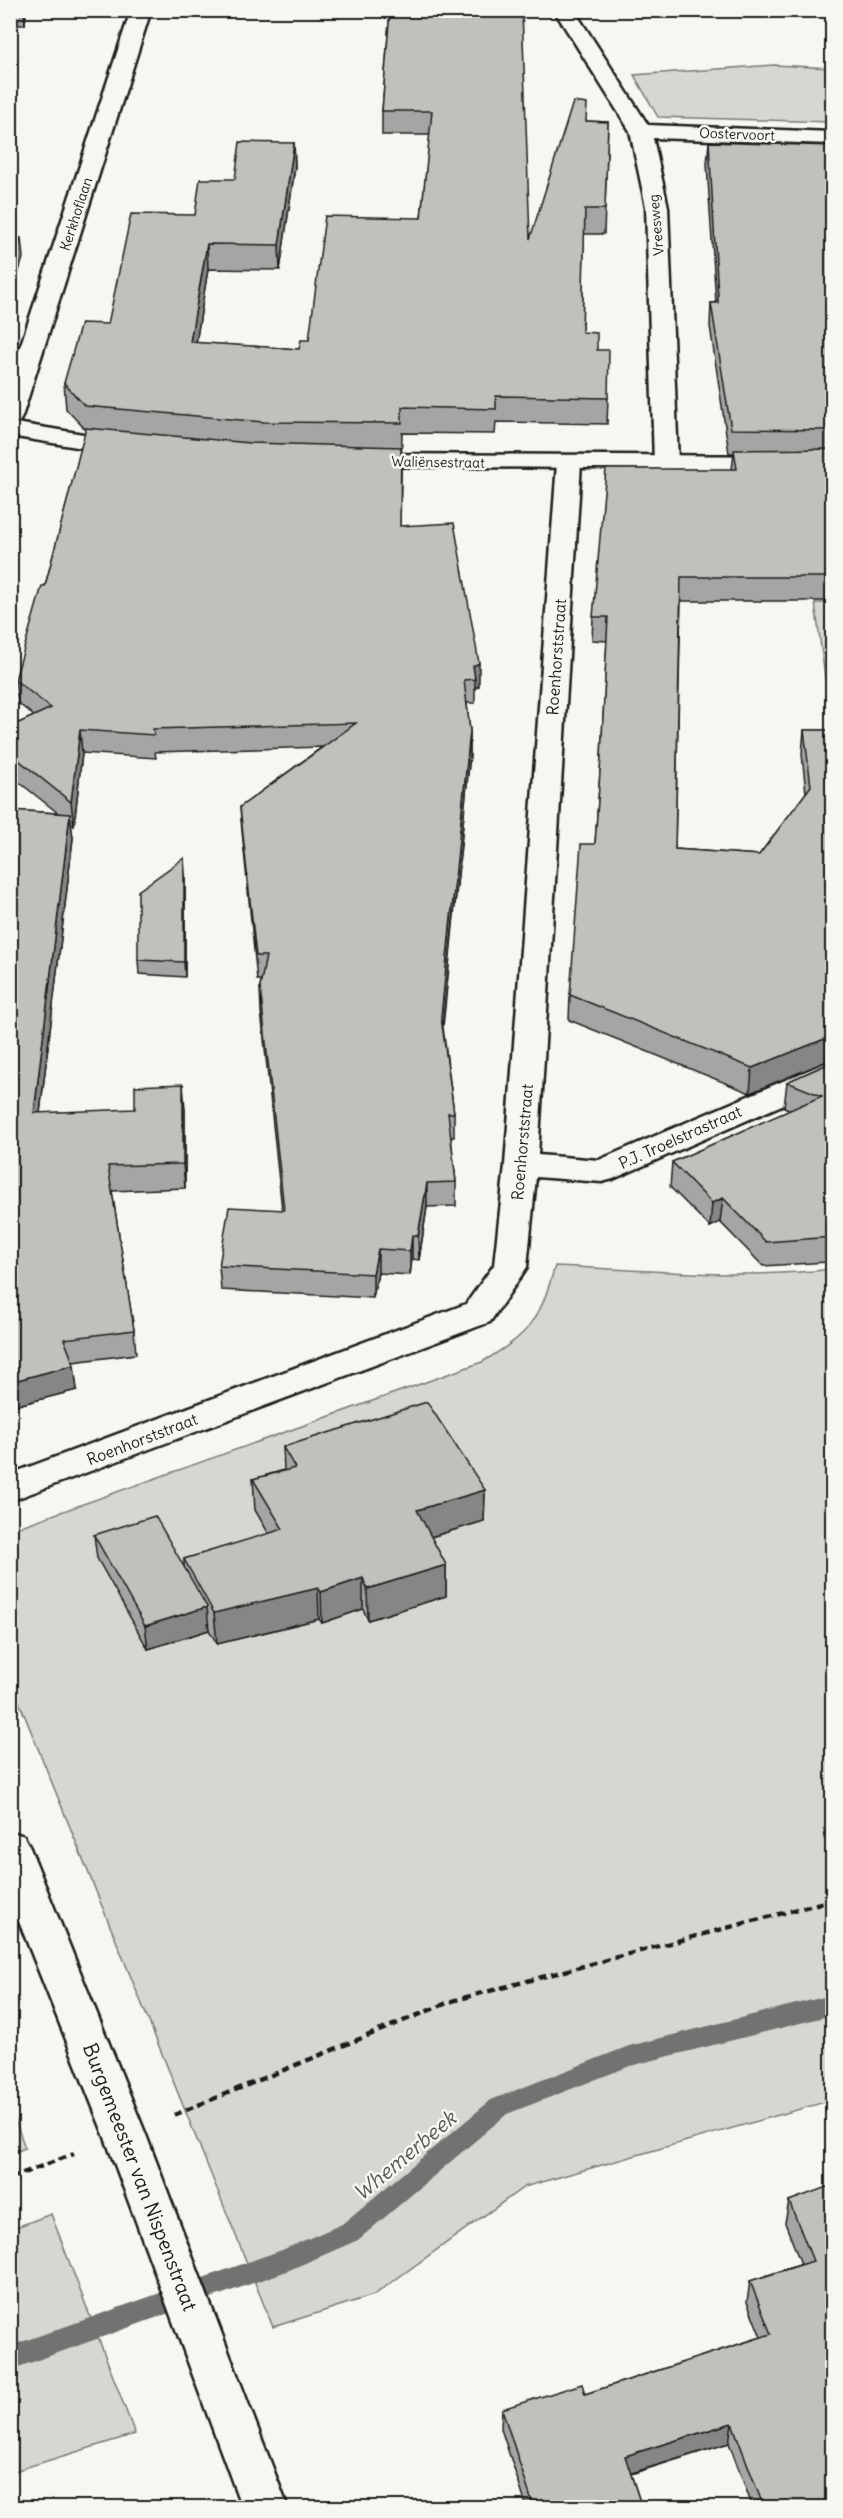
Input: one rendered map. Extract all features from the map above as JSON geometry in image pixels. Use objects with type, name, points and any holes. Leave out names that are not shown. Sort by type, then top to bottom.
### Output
[{"type":"street","name":"Kerkhoflaan","points":[[10,417],[141,10]]},
{"type":"street","name":"Vreesweg","points":[[564,10],[641,131],[657,207],[666,463]]},
{"type":"street","name":"Oostervoort","points":[[641,131],[832,138]]},
{"type":"street","points":[[10,429],[66,441],[146,451]]},
{"type":"street","name":"Waliënsestraat","points":[[337,460],[832,463]]},
{"type":"street","name":"Roenhorststraat","points":[[10,1488],[478,1313],[510,1267],[521,1165],[569,463]]},
{"type":"street","name":"P.J. Troelstrastraat","points":[[521,1165],[603,1171],[832,1071]]},
{"type":"street","name":"Burgemeester van Nispenstraat","points":[[10,1848],[125,2135],[265,2508]]},
{"type":"path","points":[[10,2178],[125,2135],[452,2001],[832,1900]]},
{"type":"shaded area","points":[[774,65],[832,68],[832,122],[658,117],[634,75]]},
{"type":"shaded area","points":[[815,603],[832,603],[832,730]]},
{"type":"shaded area","points":[[555,1266],[729,1274],[832,1269],[832,2100],[524,2187],[374,2295],[273,2327],[11,1682],[10,1530],[482,1362],[512,1342],[531,1323],[544,1300]]},
{"type":"shaded area","points":[[11,2108],[25,2148],[10,2154]]},
{"type":"shaded area","points":[[51,2214],[135,2434],[11,2472],[11,2229]]},
{"type":"building","points":[[390,10],[522,10],[530,239],[573,102],[587,104],[586,121],[608,122],[605,209],[585,209],[582,332],[597,333],[597,350],[609,350],[608,398],[496,396],[496,409],[402,407],[402,423],[264,422],[85,406],[64,383],[81,323],[108,324],[131,214],[195,215],[200,179],[235,179],[240,142],[294,143],[279,245],[207,244],[190,342],[299,349],[301,340],[309,340],[325,216],[421,218],[432,111],[382,111]]},
{"type":"building","points":[[709,142],[832,146],[832,430],[731,429],[711,303],[718,303],[718,296]]},
{"type":"building","points":[[10,238],[21,238],[10,274]]},
{"type":"building","points":[[86,428],[250,443],[401,447],[400,526],[454,523],[479,663],[473,666],[475,679],[464,680],[470,731],[441,1017],[454,1113],[448,1113],[456,1182],[427,1183],[418,1236],[412,1235],[410,1251],[378,1249],[373,1274],[219,1266],[229,1207],[284,1210],[260,987],[266,956],[256,956],[240,807],[356,723],[153,729],[154,735],[80,730],[71,802],[10,753],[10,727],[51,708],[15,680],[42,586],[45,586]]},
{"type":"building","points":[[832,449],[832,577],[681,577],[675,849],[759,855],[811,786],[804,730],[832,730],[832,1036],[752,1068],[570,995],[581,844],[595,844],[601,757],[608,617],[593,617],[606,469],[737,469],[734,450]]},
{"type":"building","points":[[10,810],[70,814],[34,1113],[135,1109],[135,1086],[183,1084],[183,1164],[108,1166],[134,1330],[64,1339],[74,1365],[10,1382]]},
{"type":"building","points":[[184,858],[184,962],[138,960],[138,891]]},
{"type":"building","points":[[832,1062],[832,1237],[766,1242],[723,1198],[712,1203],[672,1162],[822,1096],[787,1082]]},
{"type":"building","points":[[427,1402],[485,1490],[417,1510],[446,1565],[367,1589],[363,1578],[321,1592],[318,1588],[214,1613],[184,1559],[283,1529],[253,1479],[295,1468],[283,1447]]},
{"type":"building","points":[[155,1516],[207,1607],[145,1626],[94,1535]]},
{"type":"building","points":[[832,2185],[832,2500],[810,2508],[764,2508],[732,2423],[625,2456],[642,2508],[534,2508],[502,2409],[582,2384],[585,2394],[771,2334],[750,2281],[813,2261],[789,2201]]},
{"type":"waterway","name":"Whemerbeek","points":[[10,2358],[287,2260],[350,2232],[499,2107],[629,2056],[832,2005]]}]
